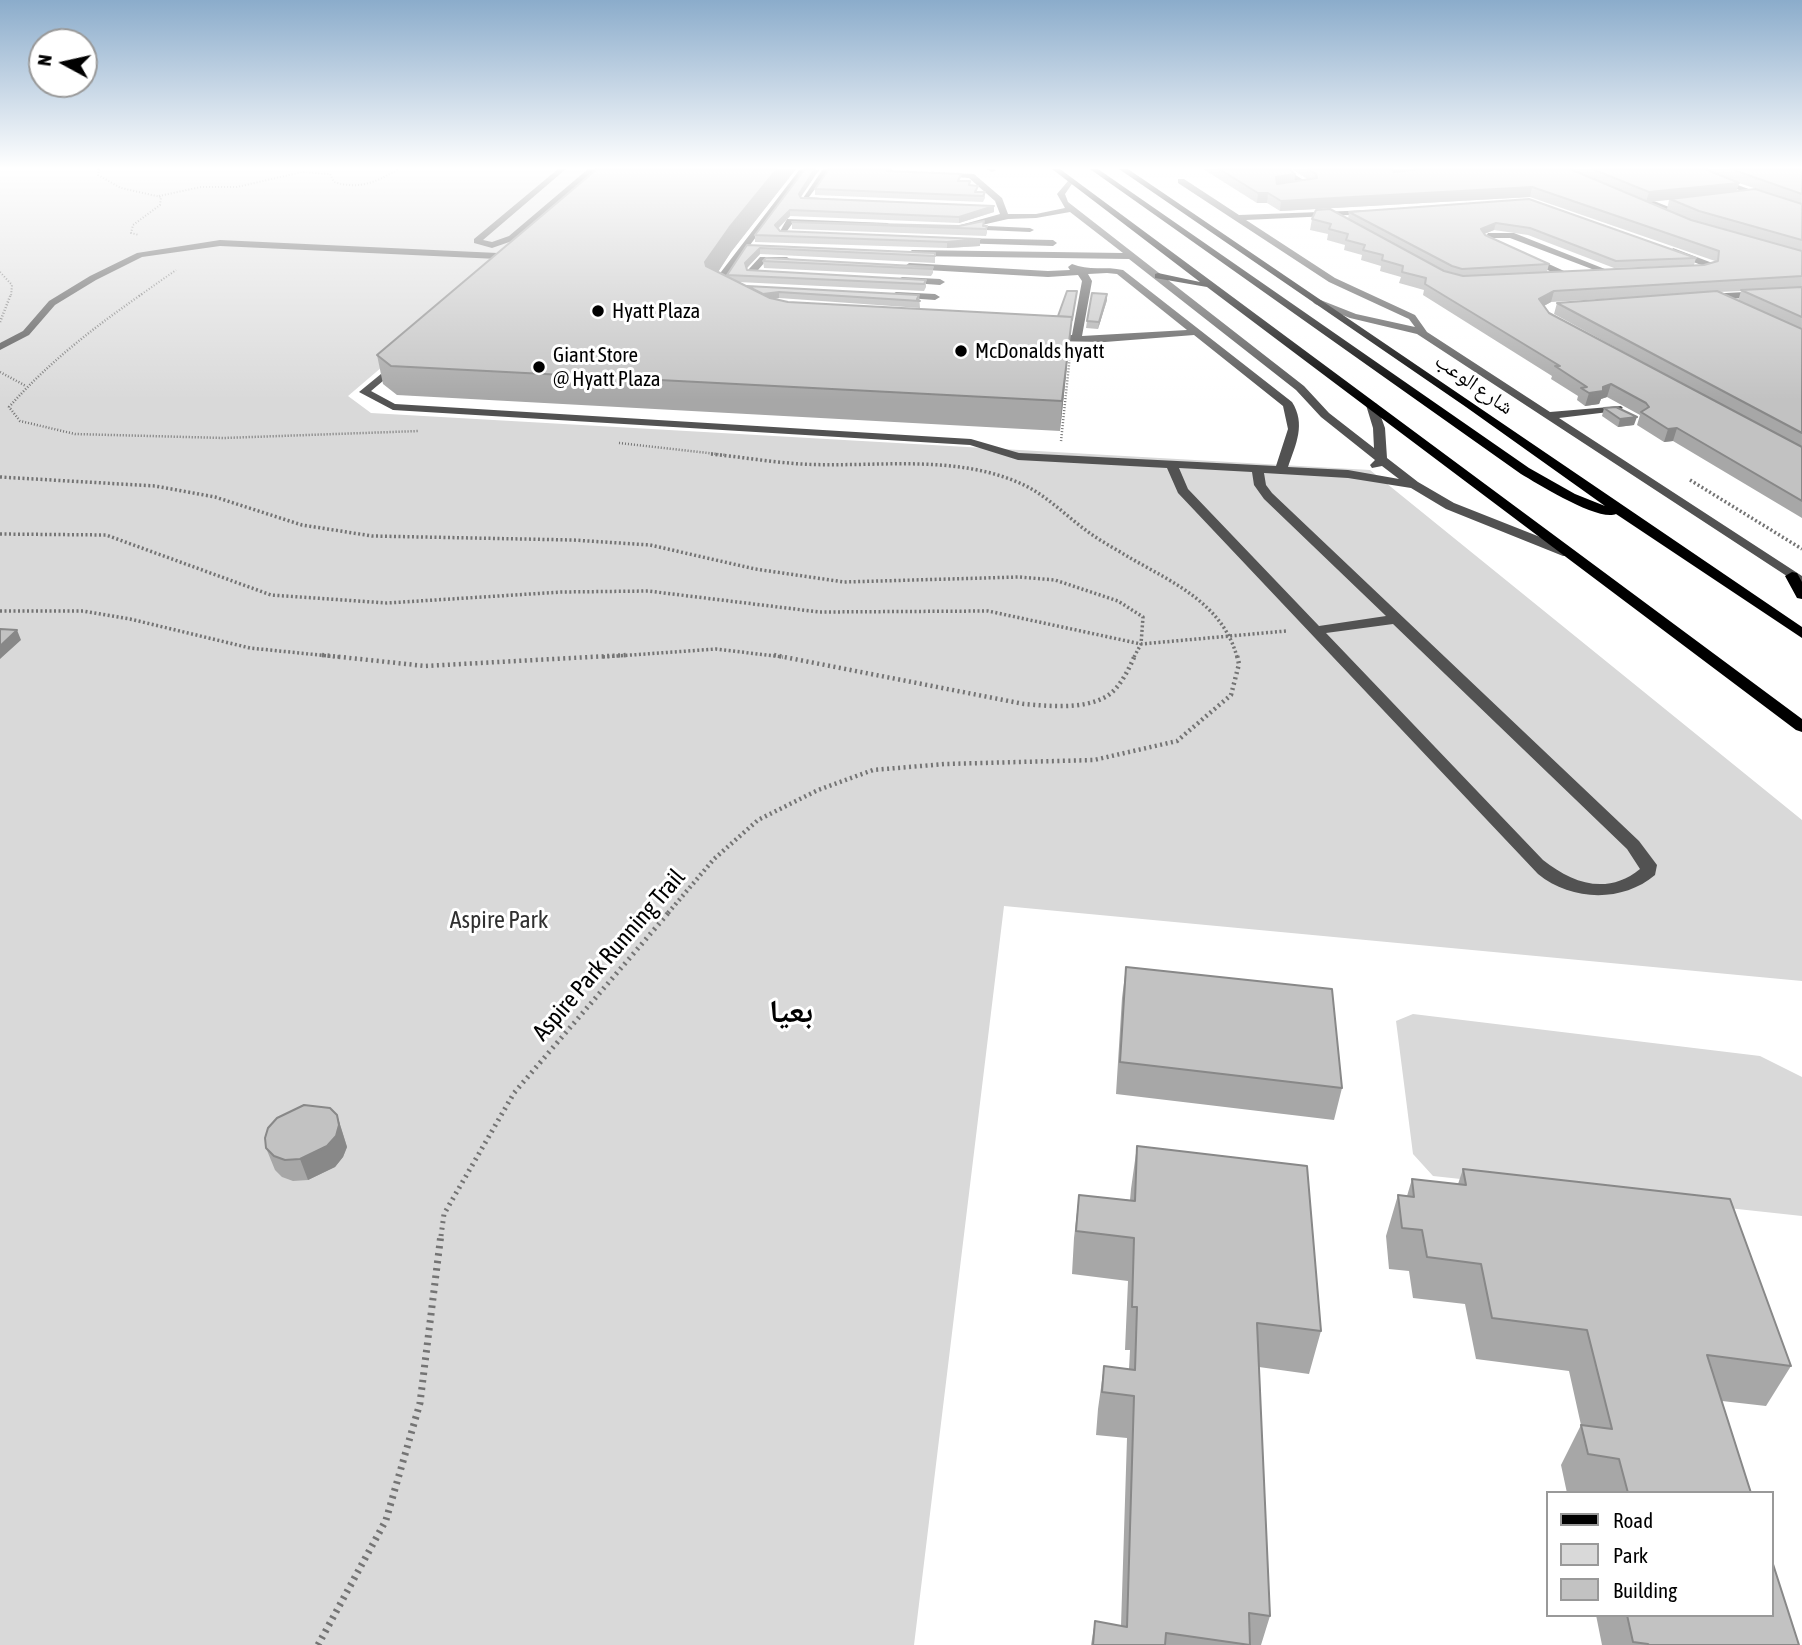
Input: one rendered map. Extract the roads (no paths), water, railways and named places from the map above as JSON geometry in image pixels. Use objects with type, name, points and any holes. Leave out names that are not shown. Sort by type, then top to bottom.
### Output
[{"type":"main road","points":[[1156,246],[1802,727]]},
{"type":"main road","points":[[1187,246],[1271,305],[1318,324]]},
{"type":"main road","points":[[1204,246],[1546,484],[1581,502],[1634,521]]},
{"type":"main road","name":"شارع الوعب","points":[[1238,246],[1634,521],[1802,634]]},
{"type":"main road","points":[[1158,276],[1210,286]]},
{"type":"main road","points":[[1797,579],[1802,596]]},
{"type":"street","points":[[0,347],[26,333],[52,303],[93,278],[140,255],[195,246]]},
{"type":"street","points":[[279,246],[520,257]]},
{"type":"street","points":[[729,299],[713,290],[744,246],[758,247]]},
{"type":"street","points":[[882,295],[933,301],[953,246]]},
{"type":"street","points":[[895,252],[1051,256],[1114,246]]},
{"type":"street","points":[[1119,246],[1300,388],[1325,415],[1414,485],[1458,510],[1537,539],[1585,563]]},
{"type":"street","points":[[1279,246],[1332,280],[1395,308],[1417,322],[1427,337]]},
{"type":"street","points":[[1539,246],[1616,275]]},
{"type":"street","points":[[1663,248],[1712,267],[1688,271]]},
{"type":"street","points":[[509,266],[530,249]]},
{"type":"street","points":[[1512,250],[1572,278]]},
{"type":"street","points":[[1069,254],[1132,256]]},
{"type":"street","points":[[1051,256],[1081,272],[1087,281],[1074,339]]},
{"type":"street","points":[[789,275],[751,272],[763,259],[796,261]]},
{"type":"street","points":[[904,266],[1034,273],[1120,272],[1292,410],[1295,428],[1280,471]]},
{"type":"street","points":[[1594,276],[1628,274]]},
{"type":"street","points":[[1548,279],[1583,277]]},
{"type":"street","points":[[885,279],[940,282]]},
{"type":"street","points":[[716,286],[729,287]]},
{"type":"street","points":[[1700,298],[1802,292]]},
{"type":"street","points":[[1713,297],[1739,309]]},
{"type":"street","points":[[1318,302],[1353,316],[1410,328],[1427,337],[1797,579]]},
{"type":"street","points":[[1385,322],[1398,318],[1395,308]]},
{"type":"street","points":[[1032,337],[1074,339],[1197,332]]},
{"type":"street","points":[[406,356],[364,392],[393,407],[971,442],[1018,456],[1348,474],[1414,485]]},
{"type":"street","points":[[1548,416],[1622,411],[1604,401]]},
{"type":"street","points":[[1372,405],[1379,428],[1381,460]]},
{"type":"street","points":[[1348,474],[1370,468],[1381,460]]},
{"type":"street","points":[[1172,465],[1182,490],[1552,877],[1570,886],[1592,887],[1615,888],[1640,881],[1649,871],[1648,865],[1633,845],[1268,496],[1260,485],[1258,470]]},
{"type":"street","points":[[1318,630],[1397,619]]},
{"type":"place","name":"Hyatt Plaza","points":[[598,311]]},
{"type":"place","name":"McDonalds hyatt","points":[[961,351]]},
{"type":"place","name":"Giant Store @ Hyatt Plaza","points":[[539,367]]},
{"type":"district","name":"بعيا","points":[[791,1012]]},
{"type":"park label","name":"Aspire Park","points":[[499,920]]}]
